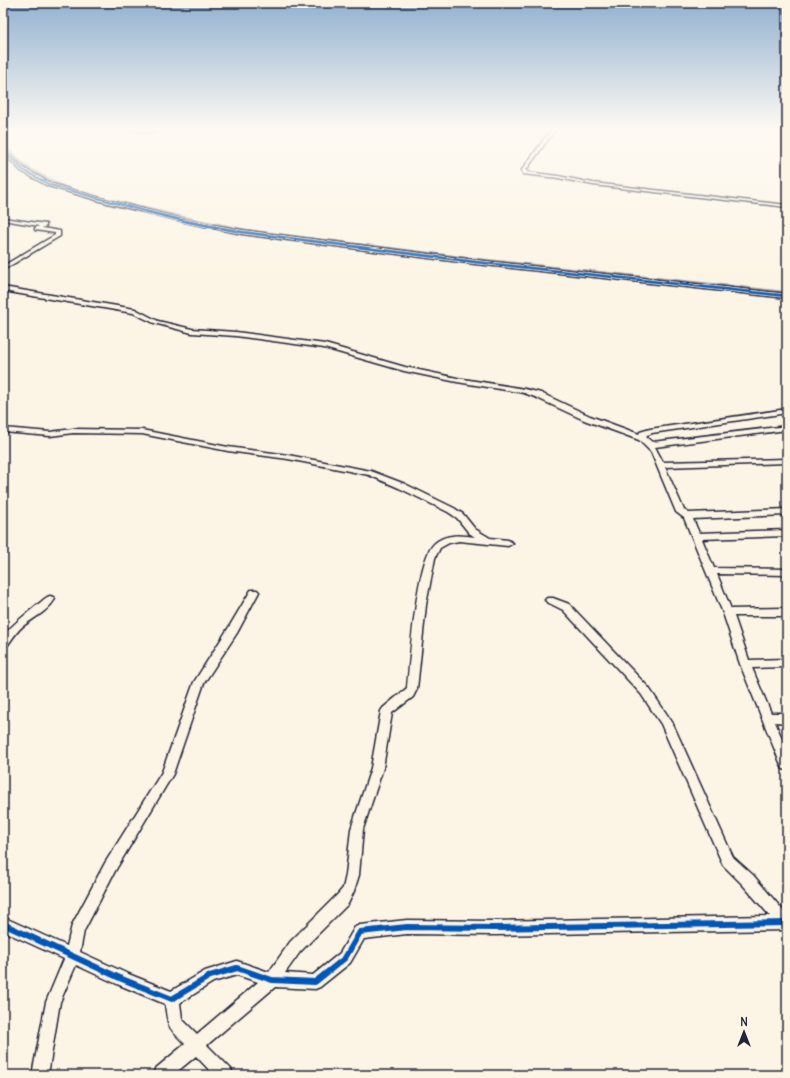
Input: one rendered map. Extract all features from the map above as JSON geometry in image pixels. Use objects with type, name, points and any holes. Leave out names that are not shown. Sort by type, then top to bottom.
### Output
[{"type":"street","points":[[40,180],[50,185],[109,202],[181,220],[242,232],[475,262],[787,296]]},
{"type":"street","points":[[574,180],[787,206]]},
{"type":"street","points":[[3,219],[44,225],[37,229],[58,232],[57,236],[3,268]]},
{"type":"street","points":[[3,288],[136,311],[156,322],[192,331],[236,334],[325,346],[404,369],[457,380],[525,391],[587,418],[642,438],[650,445],[680,512],[688,516],[787,512]]},
{"type":"street","points":[[642,438],[643,434],[650,431],[787,412]]},
{"type":"street","points":[[650,445],[787,428]]},
{"type":"street","points":[[3,430],[50,434],[73,431],[142,432],[228,449],[288,457],[371,473],[402,486],[451,510],[460,516],[472,531],[492,542]]},
{"type":"street","points":[[660,465],[787,461]]},
{"type":"street","points":[[688,516],[698,536],[728,614],[745,664],[787,765]]},
{"type":"street","points":[[698,536],[787,534]]},
{"type":"street","points":[[161,1075],[272,980],[295,947],[343,900],[349,891],[353,875],[357,827],[377,768],[387,711],[409,694],[412,688],[421,605],[430,558],[437,546],[447,540],[459,538],[508,543]]},
{"type":"street","points":[[711,571],[787,572]]},
{"type":"street","points":[[40,1075],[54,1002],[72,957],[77,930],[110,867],[167,774],[199,682],[233,630],[254,592]]},
{"type":"street","points":[[3,643],[18,625],[50,599]]},
{"type":"street","points":[[550,600],[566,607],[644,690],[666,722],[728,861],[748,880],[786,923]]},
{"type":"street","points":[[728,614],[787,612]]},
{"type":"street","points":[[745,664],[787,663]]},
{"type":"street","points":[[768,717],[787,718]]},
{"type":"street","points":[[172,999],[210,976],[238,968],[272,980],[315,982],[344,958],[360,932],[407,928],[786,923]]},
{"type":"street","points":[[3,924],[72,957],[172,999]]},
{"type":"street","points":[[172,999],[175,1023],[225,1075]]},
{"type":"waterway","points":[[49,180],[64,187],[95,196],[233,228],[269,234]]},
{"type":"waterway","points":[[327,241],[479,260],[787,293]]},
{"type":"cycle path","points":[[40,180],[50,185],[109,202],[189,222],[242,232],[475,262],[787,296]]},
{"type":"cycle path","points":[[3,924],[122,979],[172,999],[210,976],[237,968],[272,980],[315,982],[345,958],[360,932],[407,927],[494,928],[787,923]]}]
